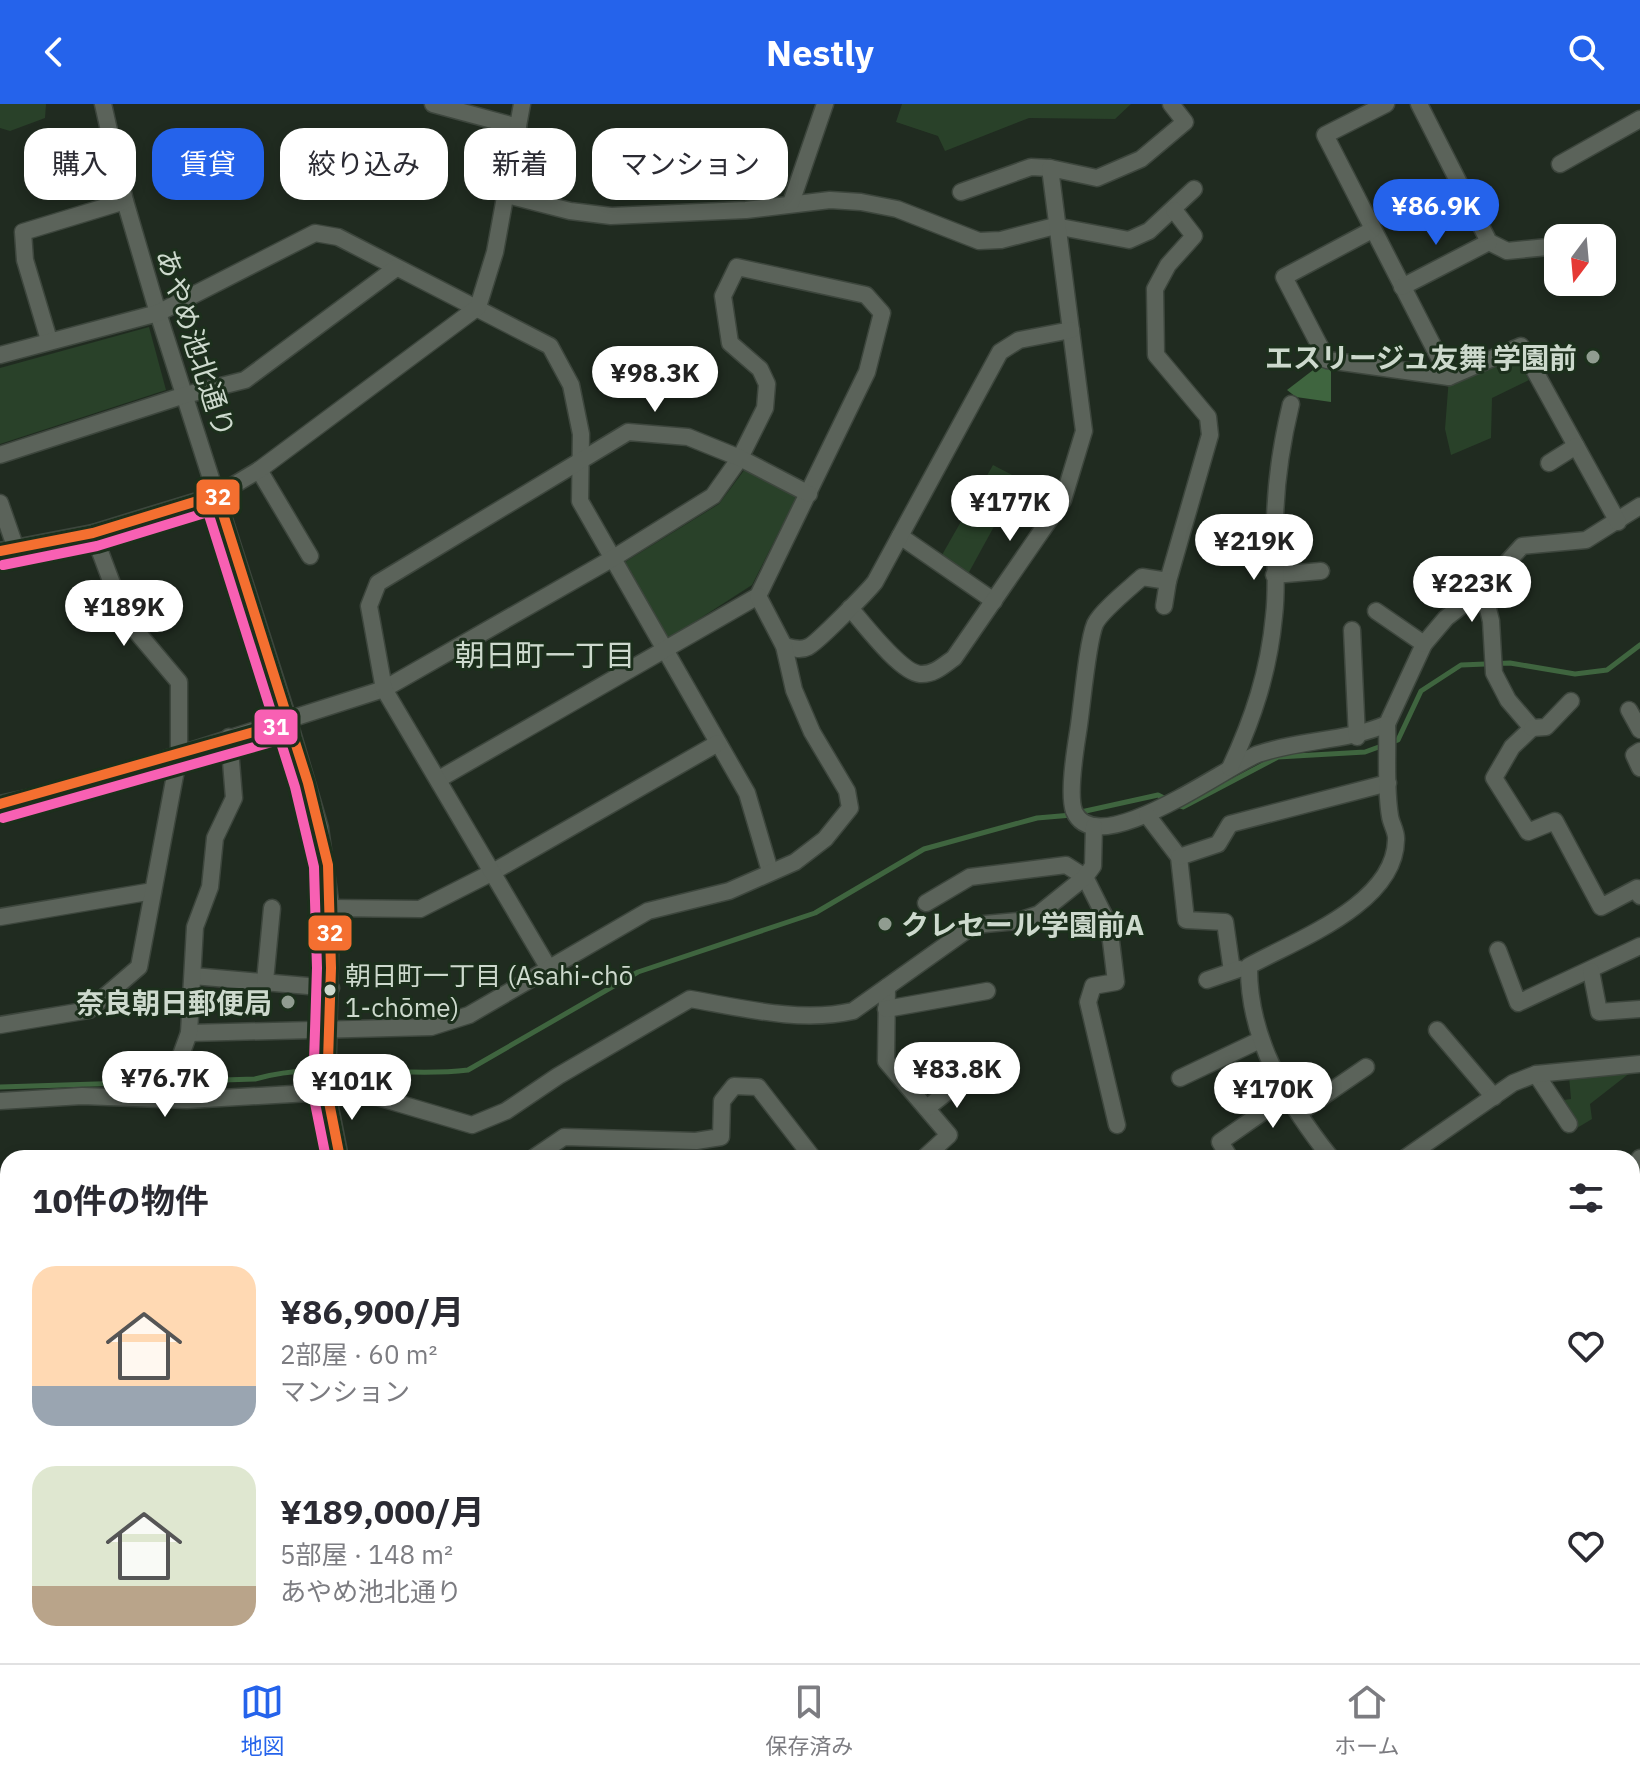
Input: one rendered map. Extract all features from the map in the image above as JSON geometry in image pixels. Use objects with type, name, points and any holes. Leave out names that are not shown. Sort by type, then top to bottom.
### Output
[{"type":"street","points":[[433,104],[518,127],[522,104]]},
{"type":"street","points":[[791,203],[825,104]]},
{"type":"street","points":[[961,192],[1031,167],[1097,178],[1141,159],[1185,122],[1171,104]]},
{"type":"street","points":[[1386,104],[1325,135],[1449,377]]},
{"type":"street","points":[[1419,104],[1489,242],[1507,251],[1544,247]]},
{"type":"street","name":"あやめ池北通り","points":[[105,105],[125,201],[158,313],[320,828],[331,908],[327,1092],[338,1150]]},
{"type":"street","points":[[1560,164],[1640,119]]},
{"type":"street","points":[[850,608],[903,666],[919,674],[938,670],[954,658],[1063,500],[1084,431],[1055,226],[1050,168]]},
{"type":"street","points":[[527,200],[570,211],[611,216],[746,210],[830,200],[885,206],[979,241],[1001,240],[1055,226],[1129,240],[1149,231],[1194,189]]},
{"type":"street","points":[[0,503],[8,550],[93,533],[217,495],[259,470],[478,307],[506,200]]},
{"type":"street","points":[[49,340],[25,260],[23,232],[125,201]]},
{"type":"street","points":[[1164,606],[1168,581],[1210,435],[1208,417],[1156,355],[1155,289],[1168,265],[1194,236],[1174,210]]},
{"type":"street","points":[[1372,230],[1284,277],[1327,360],[1449,377],[1521,346],[1618,522]]},
{"type":"street","points":[[0,355],[158,313],[315,233],[338,237],[550,346],[571,385],[581,434],[578,464],[580,501],[615,557],[664,652],[747,793],[770,871]]},
{"type":"street","points":[[1402,287],[1489,242]]},
{"type":"street","points":[[0,804],[74,788],[229,737],[289,722],[384,689],[615,557],[713,496],[740,458],[765,408],[767,384],[760,369],[730,343],[723,296],[737,267],[866,295],[882,313],[867,372],[758,596],[439,779]]},
{"type":"street","points":[[0,455],[185,395],[245,380],[396,268]]},
{"type":"street","points":[[784,646],[799,650],[811,647],[862,600],[875,582],[1000,352],[1019,340],[1071,330]]},
{"type":"street","points":[[1230,768],[1254,716],[1263,684],[1275,613],[1274,575],[1283,438],[1291,404]]},
{"type":"street","points":[[548,967],[384,689],[369,606],[378,583],[475,521],[578,464],[628,432],[688,437],[740,458],[809,494]]},
{"type":"street","points":[[1549,463],[1576,446]]},
{"type":"street","points":[[259,470],[310,556]]},
{"type":"street","points":[[1207,980],[1240,969],[1356,907],[1376,888],[1391,862],[1397,838],[1390,817],[1387,724],[1424,644],[1446,618],[1483,589],[1522,546],[1586,540],[1640,506]]},
{"type":"street","points":[[0,1025],[89,1010],[139,967],[179,754],[179,682],[125,618],[93,533]]},
{"type":"street","points":[[900,536],[994,601]]},
{"type":"street","points":[[1274,575],[1321,571]]},
{"type":"street","points":[[1094,826],[1074,810],[1074,761],[1095,623],[1142,577],[1168,581]]},
{"type":"street","points":[[1483,589],[1496,653],[1494,673],[1508,700],[1532,728]]},
{"type":"street","points":[[189,1033],[329,1027],[431,1027],[469,1015],[648,911],[729,891],[795,862],[825,839],[850,808],[847,791],[812,732],[794,690],[784,646],[758,596]]},
{"type":"street","points":[[1376,611],[1424,644]]},
{"type":"street","points":[[1352,630],[1357,737]]},
{"type":"street","points":[[1571,701],[1546,727],[1532,728],[1512,747],[1494,778],[1528,832],[1555,821],[1601,907],[1637,888],[1640,896]]},
{"type":"street","points":[[1629,710],[1640,730]]},
{"type":"street","points":[[1094,826],[1147,815],[1255,755],[1302,741],[1357,737],[1387,724]]},
{"type":"street","points":[[165,1099],[189,1033],[195,927],[210,887],[215,838],[234,798],[229,737]]},
{"type":"street","points":[[331,908],[420,909],[491,873],[718,743]]},
{"type":"street","points":[[1640,751],[1634,755],[1640,768]]},
{"type":"street","points":[[1179,857],[1218,844],[1230,824],[1388,783]]},
{"type":"street","points":[[1147,815],[1179,857],[1186,920],[1225,922],[1260,1040],[1287,1095],[1325,1150]]},
{"type":"street","points":[[0,1101],[82,1096],[165,1099],[327,1092],[377,1097],[472,1125],[506,1111],[558,1076],[690,999],[753,1010],[832,1016],[853,1011],[974,925],[1018,921],[1039,914],[1085,877],[1093,866],[1094,826]]},
{"type":"street","points":[[926,903],[970,877],[1066,865],[1085,877],[1109,925],[1116,982],[1093,986],[1088,1002],[1117,1125]]},
{"type":"street","points":[[0,917],[153,891]]},
{"type":"street","points":[[265,981],[272,908]]},
{"type":"street","points":[[1498,950],[1518,1003],[1640,946]]},
{"type":"street","points":[[1591,971],[1599,1012],[1640,1009]]},
{"type":"street","points":[[193,976],[331,988]]},
{"type":"street","points":[[887,987],[886,1061],[949,1135],[933,1150]]},
{"type":"street","points":[[886,1009],[987,991]]},
{"type":"street","points":[[1437,1030],[1494,1097]]},
{"type":"street","points":[[1180,1078],[1260,1040]]},
{"type":"street","points":[[1417,1150],[1513,1083],[1536,1074],[1640,1064]]},
{"type":"street","points":[[1299,1113],[1366,1067]]},
{"type":"street","points":[[1536,1074],[1569,1124]]},
{"type":"street","points":[[927,1108],[962,1080]]},
{"type":"street","points":[[545,1150],[564,1137],[696,1141],[721,1137],[722,1101],[734,1086],[758,1087],[807,1150]]},
{"type":"street","points":[[1225,1150],[1220,1142],[1287,1095]]},
{"type":"street","points":[[696,1141],[699,1150]]},
{"type":"shaded area","points":[[0,104],[46,104],[45,118],[10,131],[0,128]]},
{"type":"shaded area","points":[[902,104],[1131,104],[1115,119],[1029,118],[945,151],[938,136],[896,122]]},
{"type":"shaded area","points":[[149,327],[166,390],[0,444],[0,368]]},
{"type":"shaded area","points":[[1512,362],[1520,364],[1529,380],[1492,398],[1491,438],[1451,455],[1445,429],[1449,377]]},
{"type":"shaded area","points":[[1317,367],[1331,369],[1331,402],[1296,397],[1287,390]]},
{"type":"shaded area","points":[[993,465],[1020,479],[968,574],[942,555]]},
{"type":"shaded area","points":[[745,469],[797,496],[752,585],[668,639],[625,562],[719,504]]},
{"type":"shaded area","points":[[1631,1072],[1590,1104],[1592,1119],[1567,1134],[1548,1102],[1571,1099],[1569,1076]]},
{"type":"waterway","points":[[1177,805],[1183,807],[1278,757],[1365,752],[1398,740],[1421,691],[1461,665],[1510,663],[1575,674],[1607,670],[1640,645]]},
{"type":"waterway","points":[[1081,812],[1158,795],[1168,800]]},
{"type":"waterway","points":[[0,1087],[255,1079],[280,1073],[333,1070],[468,1070],[638,972],[815,913],[924,849],[1037,818],[1072,815]]},
{"type":"transit line","name":"32","points":[[0,551],[93,533],[217,495],[308,783],[328,865],[331,968],[327,1092],[338,1150]]},
{"type":"transit line","name":"31","points":[[3,565],[97,546],[208,512],[295,787],[314,867],[317,968],[313,1093],[324,1150]]},
{"type":"transit line","name":"32","points":[[0,804],[289,722]]},
{"type":"transit line","name":"31","points":[[3,818],[293,736]]},
{"type":"place","name":"エスリージュ友舞 学園前","points":[[1593,357]]},
{"type":"place","name":"クレセール学園前A","points":[[885,924]]},
{"type":"place","name":"朝日町一丁目 (Asahi-chō 1-chōme)","points":[[330,990]]},
{"type":"place","name":"奈良朝日郵便局","points":[[288,1002]]},
{"type":"district","name":"朝日町一丁目","points":[[545,654]]}]
